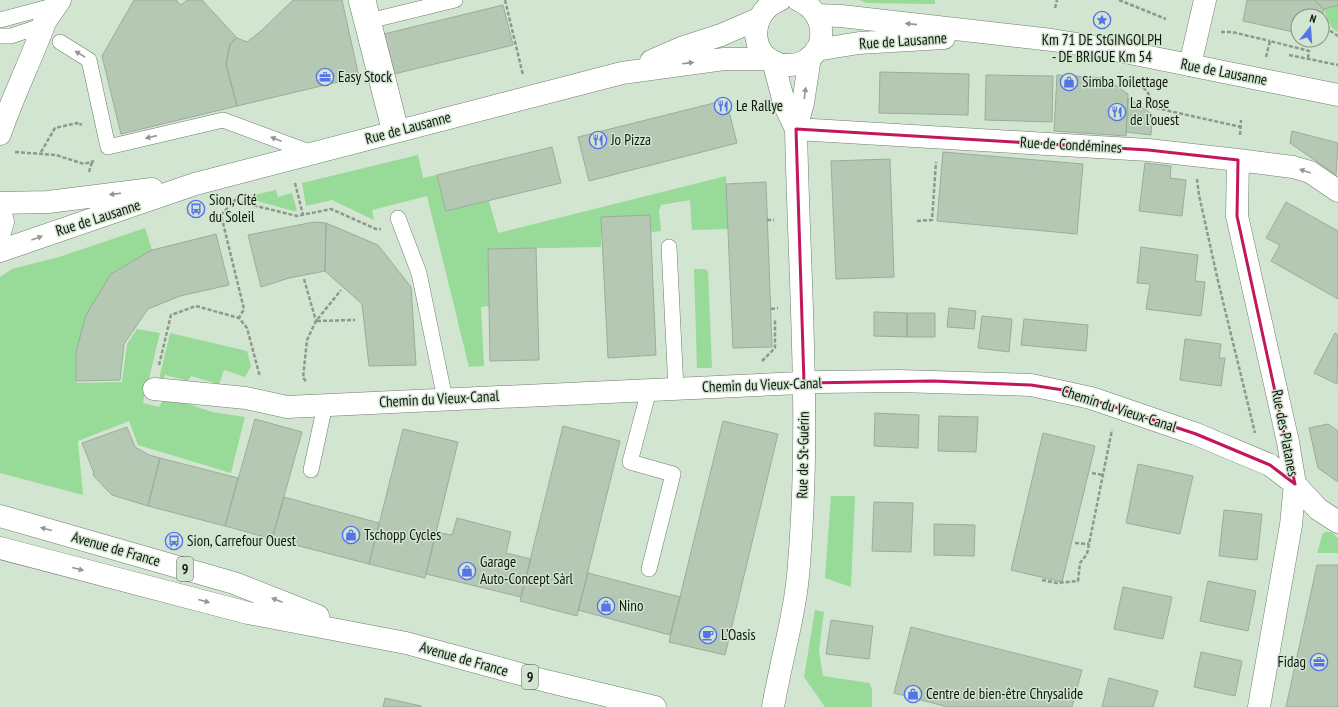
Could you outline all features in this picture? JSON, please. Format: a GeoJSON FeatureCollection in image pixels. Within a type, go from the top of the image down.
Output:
{"type":"FeatureCollection","features":[{"type":"Feature","properties":{"kind":"street"},"geometry":{"type":"LineString","coordinates":[[1190,65],[1205,0]]}},
{"type":"Feature","properties":{"kind":"street"},"geometry":{"type":"LineString","coordinates":[[0,93],[19,57],[44,25],[58,3]]}},
{"type":"Feature","properties":{"kind":"street","name":"Rue de Lausanne"},"geometry":{"type":"LineString","coordinates":[[814,5],[849,17],[1052,40],[1116,50],[1338,95]]}},
{"type":"Feature","properties":{"kind":"street","name":"Rue de St-Guérin"},"geometry":{"type":"LineString","coordinates":[[773,707],[799,566],[804,472],[804,383],[796,129],[813,54],[822,33],[821,24],[814,5]]}},
{"type":"Feature","properties":{"kind":"street","name":"Rue de Lausanne"},"geometry":{"type":"LineString","coordinates":[[622,73],[681,48],[721,35],[768,7]]}},
{"type":"Feature","properties":{"kind":"street"},"geometry":{"type":"LineString","coordinates":[[768,7],[756,29],[756,40],[761,51],[771,60]]}},
{"type":"Feature","properties":{"kind":"street"},"geometry":{"type":"LineString","coordinates":[[6,142],[11,103],[30,63],[44,25]]}},
{"type":"Feature","properties":{"kind":"street","name":"Rue de Lausanne"},"geometry":{"type":"LineString","coordinates":[[0,251],[195,184],[622,73],[724,59],[771,60],[782,65],[792,65],[802,63],[813,54],[859,43],[928,40],[991,34]]}},
{"type":"Feature","properties":{"kind":"street","name":"Rue de St-Guérin"},"geometry":{"type":"LineString","coordinates":[[771,60],[785,106],[796,129]]}},
{"type":"Feature","properties":{"kind":"street","name":"Rue de Condémines"},"geometry":{"type":"LineString","coordinates":[[796,129],[1148,150],[1195,155],[1293,167],[1307,171],[1338,191]]}},
{"type":"Feature","properties":{"kind":"street","name":"Rue des Platanes"},"geometry":{"type":"LineString","coordinates":[[1238,160],[1237,216],[1286,429],[1295,484],[1292,525],[1259,707]]}},
{"type":"Feature","properties":{"kind":"street","name":"Rue de Lausanne"},"geometry":{"type":"LineString","coordinates":[[0,203],[48,202],[195,184]]}},
{"type":"Feature","properties":{"kind":"street"},"geometry":{"type":"LineString","coordinates":[[0,210],[3,222],[0,232]]}},
{"type":"Feature","properties":{"kind":"street","name":"Chemin du Vieux-Canal"},"geometry":{"type":"LineString","coordinates":[[154,389],[246,398],[287,407],[804,383],[898,381],[1031,385],[1063,390],[1117,406],[1196,434],[1270,465],[1295,484],[1318,508],[1338,522]]}},
{"type":"Feature","properties":{"kind":"street","name":"Avenue de France"},"geometry":{"type":"LineString","coordinates":[[0,516],[234,584],[366,634]]}},
{"type":"Feature","properties":{"kind":"street","name":"Avenue de France"},"geometry":{"type":"LineString","coordinates":[[0,548],[248,613],[366,634],[406,643],[546,681],[655,707]]}},
{"type":"Feature","properties":{"kind":"lane"},"geometry":{"type":"LineString","coordinates":[[356,0],[396,131]]}},
{"type":"Feature","properties":{"kind":"lane"},"geometry":{"type":"LineString","coordinates":[[368,0],[396,131]]}},
{"type":"Feature","properties":{"kind":"lane"},"geometry":{"type":"LineString","coordinates":[[373,20],[455,0]]}},
{"type":"Feature","properties":{"kind":"lane"},"geometry":{"type":"LineString","coordinates":[[0,20],[58,3]]}},
{"type":"Feature","properties":{"kind":"lane"},"geometry":{"type":"LineString","coordinates":[[0,36],[11,36],[44,25]]}},
{"type":"Feature","properties":{"kind":"lane"},"geometry":{"type":"LineString","coordinates":[[60,42],[89,60],[108,147],[223,120],[312,153]]}},
{"type":"Feature","properties":{"kind":"lane"},"geometry":{"type":"LineString","coordinates":[[400,225],[419,273],[445,399]]}},
{"type":"Feature","properties":{"kind":"lane"},"geometry":{"type":"LineString","coordinates":[[669,247],[676,389]]}},
{"type":"Feature","properties":{"kind":"lane"},"geometry":{"type":"LineString","coordinates":[[648,390],[630,462],[673,474],[649,569]]}},
{"type":"Feature","properties":{"kind":"lane"},"geometry":{"type":"LineString","coordinates":[[312,470],[326,405]]}},
{"type":"Feature","properties":{"kind":"path"},"geometry":{"type":"LineString","coordinates":[[505,0],[524,75]]}},
{"type":"Feature","properties":{"kind":"path"},"geometry":{"type":"LineString","coordinates":[[1055,8],[1057,0]]}},
{"type":"Feature","properties":{"kind":"path"},"geometry":{"type":"LineString","coordinates":[[1119,0],[1166,19]]}},
{"type":"Feature","properties":{"kind":"path"},"geometry":{"type":"LineString","coordinates":[[1216,33],[1232,32],[1309,51],[1308,58]]}},
{"type":"Feature","properties":{"kind":"path"},"geometry":{"type":"LineString","coordinates":[[1265,60],[1270,41]]}},
{"type":"Feature","properties":{"kind":"path"},"geometry":{"type":"LineString","coordinates":[[1289,54],[1338,65]]}},
{"type":"Feature","properties":{"kind":"path"},"geometry":{"type":"LineString","coordinates":[[1130,77],[1147,91],[1156,108],[1240,126]]}},
{"type":"Feature","properties":{"kind":"path"},"geometry":{"type":"LineString","coordinates":[[41,152],[55,128],[77,122],[78,125],[102,119]]}},
{"type":"Feature","properties":{"kind":"path"},"geometry":{"type":"LineString","coordinates":[[6,142],[17,153],[41,152],[84,164],[111,158],[108,147]]}},
{"type":"Feature","properties":{"kind":"path"},"geometry":{"type":"LineString","coordinates":[[1195,155],[1199,195],[1260,461]]}},
{"type":"Feature","properties":{"kind":"path"},"geometry":{"type":"LineString","coordinates":[[917,221],[932,220],[935,174]]}},
{"type":"Feature","properties":{"kind":"path"},"geometry":{"type":"LineString","coordinates":[[294,177],[303,215]]}},
{"type":"Feature","properties":{"kind":"path"},"geometry":{"type":"LineString","coordinates":[[234,193],[236,201]]}},
{"type":"Feature","properties":{"kind":"path"},"geometry":{"type":"LineString","coordinates":[[236,201],[297,216],[331,210],[376,229],[400,225]]}},
{"type":"Feature","properties":{"kind":"path"},"geometry":{"type":"LineString","coordinates":[[236,201],[221,215],[244,309],[239,318]]}},
{"type":"Feature","properties":{"kind":"path"},"geometry":{"type":"LineString","coordinates":[[304,279],[316,321]]}},
{"type":"Feature","properties":{"kind":"path"},"geometry":{"type":"LineString","coordinates":[[326,405],[303,378],[307,340],[316,321],[341,290]]}},
{"type":"Feature","properties":{"kind":"path"},"geometry":{"type":"LineString","coordinates":[[154,389],[171,315],[196,306],[239,318],[247,328],[267,402]]}},
{"type":"Feature","properties":{"kind":"path"},"geometry":{"type":"LineString","coordinates":[[316,321],[356,320]]}},
{"type":"Feature","properties":{"kind":"path"},"geometry":{"type":"LineString","coordinates":[[759,363],[775,348],[775,320]]}},
{"type":"Feature","properties":{"kind":"path"},"geometry":{"type":"LineString","coordinates":[[1042,580],[1057,583],[1078,580],[1080,563],[1087,554],[1117,406]]}},
{"type":"Feature","properties":{"kind":"path"},"geometry":{"type":"LineString","coordinates":[[1092,473],[1103,475]]}},
{"type":"Feature","properties":{"kind":"path"},"geometry":{"type":"LineString","coordinates":[[1075,543],[1089,544]]}},
{"type":"Feature","properties":{"kind":"highlighted area"},"geometry":{"type":"Polygon","coordinates":[[[796,129],[1148,150],[1238,160],[1237,216],[1295,484],[1270,465],[1196,434],[1063,390],[1031,385],[933,381],[804,383],[796,129]]]}},
{"type":"Feature","properties":{"kind":"green space"},"geometry":{"type":"Polygon","coordinates":[[[859,0],[935,0],[935,4],[867,3],[859,0]]]}},
{"type":"Feature","properties":{"kind":"green space"},"geometry":{"type":"Polygon","coordinates":[[[1338,5],[1338,32],[1330,25],[1330,8],[1328,8],[1338,5]]]}},
{"type":"Feature","properties":{"kind":"green space"},"geometry":{"type":"Polygon","coordinates":[[[418,155],[423,178],[437,175],[446,211],[489,201],[498,233],[726,176],[728,229],[692,230],[690,200],[661,205],[659,211],[661,231],[651,232],[650,215],[601,217],[601,247],[488,249],[489,306],[481,307],[484,366],[469,367],[427,196],[372,210],[374,220],[332,200],[306,206],[302,183],[418,155]]]}},
{"type":"Feature","properties":{"kind":"green space"},"geometry":{"type":"Polygon","coordinates":[[[276,190],[278,197],[292,193],[297,211],[250,199],[249,196],[276,190]]]}},
{"type":"Feature","properties":{"kind":"green space"},"geometry":{"type":"Polygon","coordinates":[[[145,228],[152,250],[111,274],[76,352],[76,383],[122,382],[127,344],[137,329],[160,333],[143,403],[159,407],[165,396],[212,412],[245,417],[231,473],[138,445],[129,421],[78,441],[83,495],[0,473],[0,277],[12,269],[59,257],[145,228]]]}},
{"type":"Feature","properties":{"kind":"green space"},"geometry":{"type":"Polygon","coordinates":[[[694,269],[705,269],[708,271],[712,368],[697,368],[694,269]]]}},
{"type":"Feature","properties":{"kind":"green space"},"geometry":{"type":"Polygon","coordinates":[[[170,333],[247,351],[251,366],[245,377],[224,370],[219,384],[191,376],[188,381],[165,375],[163,380],[159,379],[170,333]]]}},
{"type":"Feature","properties":{"kind":"green space"},"geometry":{"type":"Polygon","coordinates":[[[831,496],[855,496],[851,587],[825,578],[831,496]]]}},
{"type":"Feature","properties":{"kind":"green space"},"geometry":{"type":"Polygon","coordinates":[[[1331,532],[1338,538],[1338,553],[1317,553],[1323,533],[1331,532]]]}},
{"type":"Feature","properties":{"kind":"green space"},"geometry":{"type":"Polygon","coordinates":[[[815,610],[824,612],[819,651],[823,676],[869,683],[872,689],[872,707],[825,707],[804,677],[815,610]]]}},
{"type":"Feature","properties":{"kind":"building"},"geometry":{"type":"Polygon","coordinates":[[[134,0],[176,0],[181,5],[187,0],[202,0],[237,38],[230,44],[226,64],[237,106],[121,134],[102,56],[134,0]]]}},
{"type":"Feature","properties":{"kind":"building"},"geometry":{"type":"Polygon","coordinates":[[[293,0],[342,0],[359,77],[237,106],[226,64],[230,44],[237,38],[247,42],[261,31],[293,0]]]}},
{"type":"Feature","properties":{"kind":"building"},"geometry":{"type":"Polygon","coordinates":[[[1247,0],[1314,0],[1323,8],[1290,8],[1290,31],[1243,21],[1247,0]]]}},
{"type":"Feature","properties":{"kind":"building"},"geometry":{"type":"Polygon","coordinates":[[[1314,0],[1338,0],[1338,5],[1323,8],[1314,0]]]}},
{"type":"Feature","properties":{"kind":"building"},"geometry":{"type":"Polygon","coordinates":[[[503,5],[513,45],[394,74],[384,34],[503,5]]]}},
{"type":"Feature","properties":{"kind":"building"},"geometry":{"type":"Polygon","coordinates":[[[880,72],[969,74],[968,115],[879,113],[880,72]]]}},
{"type":"Feature","properties":{"kind":"building"},"geometry":{"type":"Polygon","coordinates":[[[986,75],[1053,76],[1052,122],[985,120],[986,75]]]}},
{"type":"Feature","properties":{"kind":"building"},"geometry":{"type":"Polygon","coordinates":[[[1057,75],[1105,78],[1128,94],[1126,136],[1054,131],[1057,75]]]}},
{"type":"Feature","properties":{"kind":"building"},"geometry":{"type":"Polygon","coordinates":[[[1128,98],[1152,114],[1151,135],[1126,132],[1128,98]]]}},
{"type":"Feature","properties":{"kind":"building"},"geometry":{"type":"Polygon","coordinates":[[[726,100],[737,143],[589,181],[578,137],[726,100]]]}},
{"type":"Feature","properties":{"kind":"building"},"geometry":{"type":"Polygon","coordinates":[[[1292,131],[1338,143],[1336,175],[1290,143],[1292,131]]]}},
{"type":"Feature","properties":{"kind":"building"},"geometry":{"type":"Polygon","coordinates":[[[552,147],[561,183],[446,211],[437,175],[552,147]]]}},
{"type":"Feature","properties":{"kind":"building"},"geometry":{"type":"Polygon","coordinates":[[[943,152],[1083,164],[1077,234],[937,221],[943,152]]]}},
{"type":"Feature","properties":{"kind":"building"},"geometry":{"type":"Polygon","coordinates":[[[890,159],[894,277],[836,279],[831,161],[890,159]]]}},
{"type":"Feature","properties":{"kind":"building"},"geometry":{"type":"Polygon","coordinates":[[[1145,163],[1171,166],[1170,178],[1186,180],[1182,216],[1139,211],[1145,163]]]}},
{"type":"Feature","properties":{"kind":"building"},"geometry":{"type":"Polygon","coordinates":[[[766,182],[772,347],[733,348],[726,184],[766,182]]]}},
{"type":"Feature","properties":{"kind":"building"},"geometry":{"type":"Polygon","coordinates":[[[1286,202],[1338,231],[1338,299],[1271,261],[1280,245],[1266,238],[1286,202]]]}},
{"type":"Feature","properties":{"kind":"building"},"geometry":{"type":"Polygon","coordinates":[[[650,215],[656,355],[608,358],[601,217],[650,215]]]}},
{"type":"Feature","properties":{"kind":"building"},"geometry":{"type":"Polygon","coordinates":[[[314,222],[326,223],[325,271],[289,278],[261,287],[248,235],[314,222]]]}},
{"type":"Feature","properties":{"kind":"building"},"geometry":{"type":"Polygon","coordinates":[[[326,223],[378,245],[411,287],[416,365],[369,366],[362,304],[325,271],[326,223]]]}},
{"type":"Feature","properties":{"kind":"building"},"geometry":{"type":"Polygon","coordinates":[[[216,234],[229,285],[180,296],[148,309],[124,344],[120,380],[76,381],[76,352],[86,315],[111,274],[152,250],[216,234]]]}},
{"type":"Feature","properties":{"kind":"building"},"geometry":{"type":"Polygon","coordinates":[[[1141,247],[1198,255],[1195,281],[1205,282],[1201,316],[1146,309],[1150,284],[1137,283],[1141,247]]]}},
{"type":"Feature","properties":{"kind":"building"},"geometry":{"type":"Polygon","coordinates":[[[536,248],[539,360],[490,361],[488,249],[536,248]]]}},
{"type":"Feature","properties":{"kind":"building"},"geometry":{"type":"Polygon","coordinates":[[[949,308],[976,311],[974,329],[947,327],[949,308]]]}},
{"type":"Feature","properties":{"kind":"building"},"geometry":{"type":"Polygon","coordinates":[[[874,312],[907,313],[907,337],[874,336],[874,312]]]}},
{"type":"Feature","properties":{"kind":"building"},"geometry":{"type":"Polygon","coordinates":[[[907,313],[935,313],[935,337],[907,337],[907,313]]]}},
{"type":"Feature","properties":{"kind":"building"},"geometry":{"type":"Polygon","coordinates":[[[982,316],[1012,319],[1009,352],[978,348],[982,316]]]}},
{"type":"Feature","properties":{"kind":"building"},"geometry":{"type":"Polygon","coordinates":[[[1024,319],[1088,325],[1086,351],[1021,345],[1024,319]]]}},
{"type":"Feature","properties":{"kind":"building"},"geometry":{"type":"Polygon","coordinates":[[[1335,333],[1338,335],[1337,384],[1314,373],[1335,333]]]}},
{"type":"Feature","properties":{"kind":"building"},"geometry":{"type":"Polygon","coordinates":[[[1185,339],[1221,344],[1219,358],[1225,358],[1221,386],[1180,380],[1185,339]]]}},
{"type":"Feature","properties":{"kind":"building"},"geometry":{"type":"Polygon","coordinates":[[[875,413],[919,415],[918,448],[874,446],[875,413]]]}},
{"type":"Feature","properties":{"kind":"building"},"geometry":{"type":"Polygon","coordinates":[[[939,416],[978,417],[976,452],[938,451],[939,416]]]}},
{"type":"Feature","properties":{"kind":"building"},"geometry":{"type":"Polygon","coordinates":[[[255,419],[302,432],[272,539],[225,526],[255,419]]]}},
{"type":"Feature","properties":{"kind":"building"},"geometry":{"type":"Polygon","coordinates":[[[723,421],[778,434],[725,655],[669,642],[723,421]]]}},
{"type":"Feature","properties":{"kind":"building"},"geometry":{"type":"Polygon","coordinates":[[[1328,424],[1338,431],[1338,482],[1318,468],[1309,428],[1328,424]]]}},
{"type":"Feature","properties":{"kind":"building"},"geometry":{"type":"Polygon","coordinates":[[[563,426],[620,441],[577,616],[520,601],[563,426]]]}},
{"type":"Feature","properties":{"kind":"building"},"geometry":{"type":"Polygon","coordinates":[[[127,427],[135,447],[149,455],[160,458],[148,506],[112,495],[93,475],[94,473],[82,443],[127,427]]]}},
{"type":"Feature","properties":{"kind":"building"},"geometry":{"type":"Polygon","coordinates":[[[403,429],[458,442],[425,578],[369,564],[403,429]]]}},
{"type":"Feature","properties":{"kind":"building"},"geometry":{"type":"Polygon","coordinates":[[[1043,433],[1095,446],[1062,582],[1011,570],[1043,433]]]}},
{"type":"Feature","properties":{"kind":"building"},"geometry":{"type":"Polygon","coordinates":[[[160,458],[238,478],[225,526],[148,506],[160,458]]]}},
{"type":"Feature","properties":{"kind":"building"},"geometry":{"type":"Polygon","coordinates":[[[1138,464],[1193,476],[1180,534],[1126,523],[1138,464]]]}},
{"type":"Feature","properties":{"kind":"building"},"geometry":{"type":"Polygon","coordinates":[[[284,497],[379,523],[369,564],[272,539],[284,497]]]}},
{"type":"Feature","properties":{"kind":"building"},"geometry":{"type":"Polygon","coordinates":[[[874,502],[913,503],[911,552],[872,551],[874,502]]]}},
{"type":"Feature","properties":{"kind":"building"},"geometry":{"type":"Polygon","coordinates":[[[1224,510],[1262,514],[1257,560],[1219,556],[1224,510]]]}},
{"type":"Feature","properties":{"kind":"building"},"geometry":{"type":"Polygon","coordinates":[[[457,518],[511,532],[506,553],[531,559],[521,597],[426,574],[436,532],[452,535],[457,518]]]}},
{"type":"Feature","properties":{"kind":"building"},"geometry":{"type":"Polygon","coordinates":[[[934,524],[975,525],[974,556],[934,555],[934,524]]]}},
{"type":"Feature","properties":{"kind":"building"},"geometry":{"type":"Polygon","coordinates":[[[1317,565],[1338,565],[1338,707],[1286,707],[1317,565]]]}},
{"type":"Feature","properties":{"kind":"building"},"geometry":{"type":"Polygon","coordinates":[[[588,573],[680,597],[670,635],[578,610],[588,573]]]}},
{"type":"Feature","properties":{"kind":"building"},"geometry":{"type":"Polygon","coordinates":[[[1208,581],[1256,591],[1248,631],[1200,621],[1208,581]]]}},
{"type":"Feature","properties":{"kind":"building"},"geometry":{"type":"Polygon","coordinates":[[[1123,587],[1172,597],[1163,639],[1114,629],[1123,587]]]}},
{"type":"Feature","properties":{"kind":"building"},"geometry":{"type":"Polygon","coordinates":[[[831,620],[873,626],[869,659],[826,654],[831,620]]]}},
{"type":"Feature","properties":{"kind":"building"},"geometry":{"type":"Polygon","coordinates":[[[911,627],[1082,670],[1072,707],[948,707],[894,693],[911,627]]]}},
{"type":"Feature","properties":{"kind":"building"},"geometry":{"type":"Polygon","coordinates":[[[1201,652],[1242,661],[1235,696],[1194,687],[1201,652]]]}},
{"type":"Feature","properties":{"kind":"building"},"geometry":{"type":"Polygon","coordinates":[[[1109,678],[1158,691],[1153,707],[1102,707],[1109,678]]]}},
{"type":"Feature","properties":{"kind":"building"},"geometry":{"type":"Polygon","coordinates":[[[385,698],[421,706],[421,707],[383,707],[385,698]]]}},
{"type":"Feature","properties":{"kind":"place","name":"Km 71 DE StGINGOLPH - DE BRIGUE Km 54"},"geometry":{"type":"Point","coordinates":[1102,20]}},
{"type":"Feature","properties":{"kind":"place","name":"Easy Stock"},"geometry":{"type":"Point","coordinates":[325,77]}},
{"type":"Feature","properties":{"kind":"place","name":"Simba Toilettage"},"geometry":{"type":"Point","coordinates":[1069,82]}},
{"type":"Feature","properties":{"kind":"place","name":"Le Rallye"},"geometry":{"type":"Point","coordinates":[723,106]}},
{"type":"Feature","properties":{"kind":"place","name":"La Rose de l'ouest"},"geometry":{"type":"Point","coordinates":[1117,112]}},
{"type":"Feature","properties":{"kind":"place","name":"Jo Pizza"},"geometry":{"type":"Point","coordinates":[598,140]}},
{"type":"Feature","properties":{"kind":"place","name":"Sion, Cité du Soleil"},"geometry":{"type":"Point","coordinates":[196,209]}},
{"type":"Feature","properties":{"kind":"place","name":"Tschopp Cycles"},"geometry":{"type":"Point","coordinates":[351,535]}},
{"type":"Feature","properties":{"kind":"place","name":"Sion, Carrefour Ouest"},"geometry":{"type":"Point","coordinates":[174,541]}},
{"type":"Feature","properties":{"kind":"place","name":"Garage Auto-Concept Sàrl"},"geometry":{"type":"Point","coordinates":[467,571]}},
{"type":"Feature","properties":{"kind":"place","name":"Nino"},"geometry":{"type":"Point","coordinates":[606,606]}},
{"type":"Feature","properties":{"kind":"place","name":"L'Oasis"},"geometry":{"type":"Point","coordinates":[708,635]}},
{"type":"Feature","properties":{"kind":"place","name":"Fidag"},"geometry":{"type":"Point","coordinates":[1319,662]}},
{"type":"Feature","properties":{"kind":"place","name":"Centre de bien-être Chrysalide"},"geometry":{"type":"Point","coordinates":[913,694]}}]}
